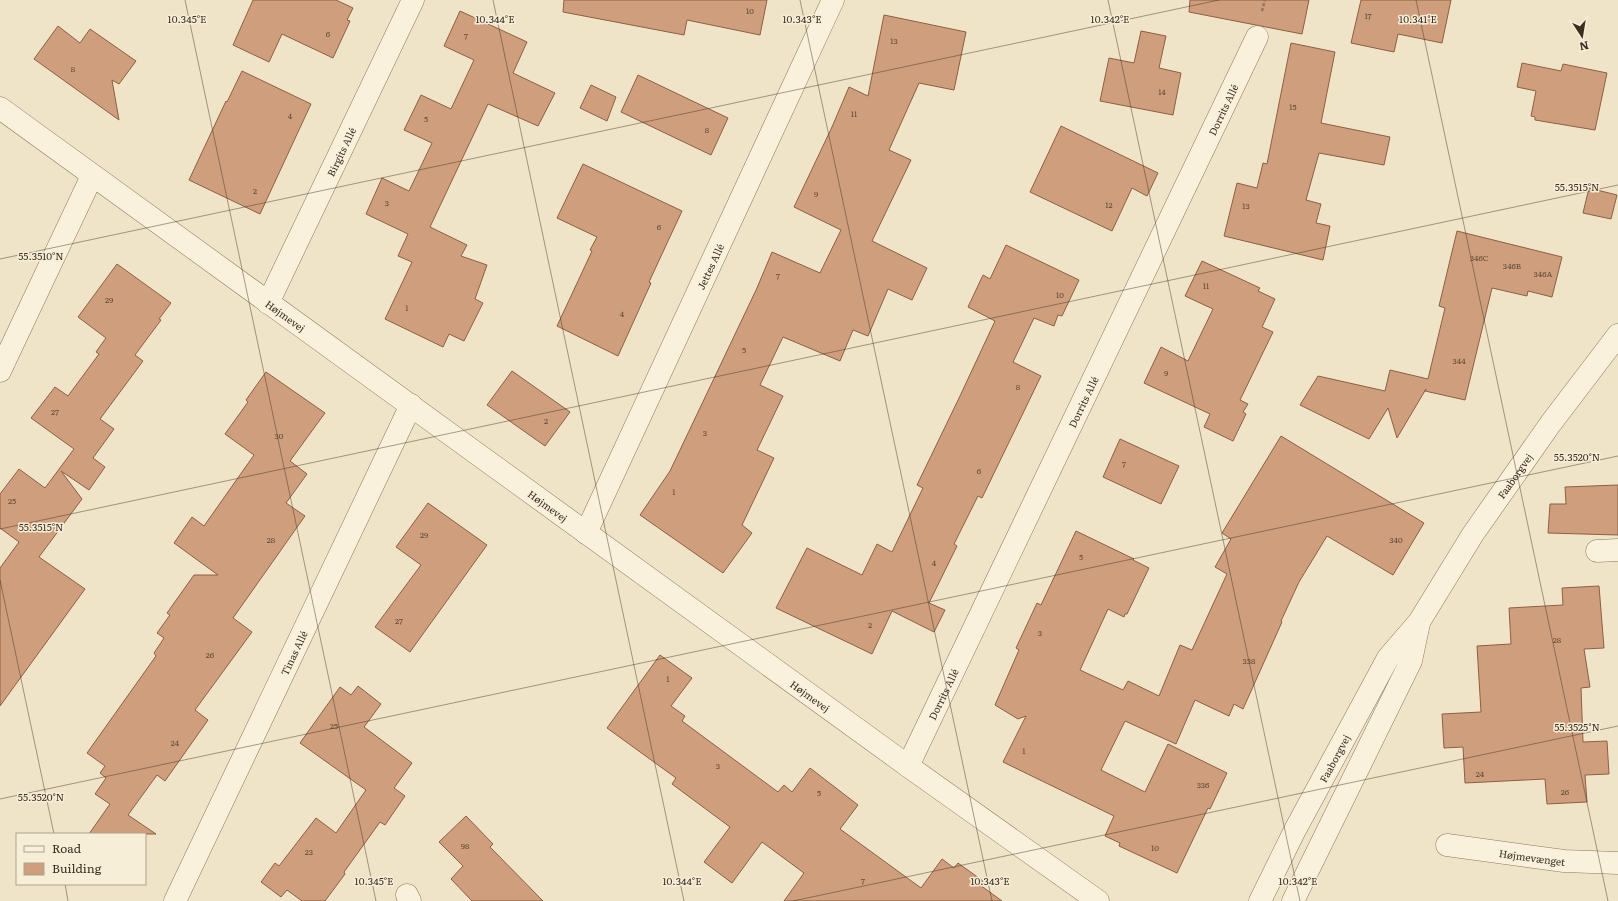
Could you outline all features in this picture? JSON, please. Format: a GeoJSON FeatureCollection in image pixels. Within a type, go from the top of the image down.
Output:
{"type":"FeatureCollection","features":[{"type":"Feature","properties":{"kind":"street","name":"Birgits Allé"},"geometry":{"type":"LineString","coordinates":[[268,303],[413,0]]}},
{"type":"Feature","properties":{"kind":"street","name":"Jettes Allé"},"geometry":{"type":"LineString","coordinates":[[586,533],[833,0]]}},
{"type":"Feature","properties":{"kind":"street","name":"Dorrits Allé"},"geometry":{"type":"LineString","coordinates":[[908,766],[1256,37]]}},
{"type":"Feature","properties":{"kind":"street","name":"Højmevej"},"geometry":{"type":"LineString","coordinates":[[0,108],[908,766],[1098,901]]}},
{"type":"Feature","properties":{"kind":"street"},"geometry":{"type":"LineString","coordinates":[[0,371],[92,176]]}},
{"type":"Feature","properties":{"kind":"street","name":"Faaborgvej"},"geometry":{"type":"LineString","coordinates":[[1260,901],[1295,830],[1388,658],[1419,622],[1473,534],[1551,423],[1618,335]]}},
{"type":"Feature","properties":{"kind":"street","name":"Tinas Allé"},"geometry":{"type":"LineString","coordinates":[[175,901],[410,405]]}},
{"type":"Feature","properties":{"kind":"street"},"geometry":{"type":"LineString","coordinates":[[1596,551],[1618,550]]}},
{"type":"Feature","properties":{"kind":"street","name":"Faaborgvej"},"geometry":{"type":"LineString","coordinates":[[1293,901],[1411,661],[1419,622]]}},
{"type":"Feature","properties":{"kind":"street","name":"Højmevænget"},"geometry":{"type":"LineString","coordinates":[[1447,845],[1564,861],[1618,864]]}},
{"type":"Feature","properties":{"kind":"building"},"geometry":{"type":"Polygon","coordinates":[[[253,0],[336,0],[353,8],[347,20],[350,21],[333,58],[282,34],[269,62],[233,45],[253,0]]]}},
{"type":"Feature","properties":{"kind":"building"},"geometry":{"type":"Polygon","coordinates":[[[564,0],[767,0],[760,35],[687,20],[684,35],[563,12],[564,0]]]}},
{"type":"Feature","properties":{"kind":"building"},"geometry":{"type":"Polygon","coordinates":[[[1190,0],[1309,0],[1302,34],[1189,12],[1190,0]]]}},
{"type":"Feature","properties":{"kind":"building"},"geometry":{"type":"Polygon","coordinates":[[[1361,0],[1451,0],[1442,43],[1398,34],[1394,52],[1351,43],[1361,0]]]}},
{"type":"Feature","properties":{"kind":"building"},"geometry":{"type":"Polygon","coordinates":[[[460,11],[527,42],[513,73],[555,93],[538,126],[488,104],[430,227],[467,245],[461,256],[487,265],[475,299],[483,303],[464,341],[449,334],[443,347],[385,319],[412,262],[398,256],[408,234],[366,214],[382,178],[409,191],[432,143],[404,130],[421,95],[451,109],[474,60],[444,46],[460,11]]]}},
{"type":"Feature","properties":{"kind":"building"},"geometry":{"type":"Polygon","coordinates":[[[884,15],[966,32],[954,90],[919,83],[889,150],[911,160],[872,241],[927,268],[912,300],[888,289],[868,336],[853,330],[840,361],[783,337],[760,385],[783,396],[757,450],[774,458],[742,525],[752,533],[723,573],[640,515],[670,471],[757,288],[772,252],[820,273],[841,230],[794,207],[832,127],[849,87],[868,96],[884,15]]]}},
{"type":"Feature","properties":{"kind":"building"},"geometry":{"type":"Polygon","coordinates":[[[58,26],[80,43],[90,29],[136,61],[119,84],[112,80],[119,120],[34,59],[58,26]]]}},
{"type":"Feature","properties":{"kind":"building"},"geometry":{"type":"Polygon","coordinates":[[[1141,31],[1166,36],[1159,68],[1181,73],[1173,115],[1100,101],[1109,58],[1134,63],[1141,31]]]}},
{"type":"Feature","properties":{"kind":"building"},"geometry":{"type":"Polygon","coordinates":[[[1291,43],[1335,52],[1321,123],[1390,137],[1384,165],[1319,153],[1306,200],[1321,204],[1316,223],[1330,226],[1323,260],[1224,236],[1237,183],[1257,188],[1263,163],[1267,164],[1291,43]]]}},
{"type":"Feature","properties":{"kind":"building"},"geometry":{"type":"Polygon","coordinates":[[[1522,63],[1561,71],[1563,64],[1607,73],[1595,130],[1535,120],[1535,117],[1531,116],[1536,91],[1517,87],[1522,63]]]}},
{"type":"Feature","properties":{"kind":"building"},"geometry":{"type":"Polygon","coordinates":[[[242,71],[311,104],[260,214],[189,180],[226,101],[227,102],[242,71]]]}},
{"type":"Feature","properties":{"kind":"building"},"geometry":{"type":"Polygon","coordinates":[[[638,75],[728,118],[711,155],[621,112],[638,75]]]}},
{"type":"Feature","properties":{"kind":"building"},"geometry":{"type":"Polygon","coordinates":[[[591,85],[616,97],[607,121],[580,108],[591,85]]]}},
{"type":"Feature","properties":{"kind":"building"},"geometry":{"type":"Polygon","coordinates":[[[1061,126],[1158,173],[1147,196],[1132,188],[1112,231],[1030,192],[1061,126]]]}},
{"type":"Feature","properties":{"kind":"building"},"geometry":{"type":"Polygon","coordinates":[[[583,164],[682,211],[649,282],[651,283],[618,356],[557,326],[597,237],[557,218],[583,164]]]}},
{"type":"Feature","properties":{"kind":"building"},"geometry":{"type":"Polygon","coordinates":[[[1589,188],[1617,195],[1611,219],[1583,213],[1589,188]]]}},
{"type":"Feature","properties":{"kind":"building"},"geometry":{"type":"Polygon","coordinates":[[[1457,231],[1562,257],[1552,297],[1528,291],[1527,296],[1492,288],[1465,400],[1425,391],[1426,389],[1397,438],[1388,408],[1369,439],[1300,405],[1318,376],[1385,391],[1390,370],[1428,379],[1445,308],[1439,306],[1457,231]]]}},
{"type":"Feature","properties":{"kind":"building"},"geometry":{"type":"Polygon","coordinates":[[[1006,245],[1079,280],[1062,316],[1058,315],[1054,326],[1034,318],[1013,362],[1041,376],[982,498],[978,496],[954,544],[957,546],[929,603],[945,610],[934,632],[892,611],[872,654],[776,608],[807,548],[862,575],[877,544],[892,552],[923,488],[917,485],[995,321],[968,307],[983,275],[990,279],[1006,245]]]}},
{"type":"Feature","properties":{"kind":"building"},"geometry":{"type":"Polygon","coordinates":[[[1202,261],[1260,288],[1258,291],[1275,299],[1262,327],[1273,332],[1240,400],[1248,404],[1243,412],[1246,414],[1233,441],[1204,427],[1210,414],[1144,383],[1161,347],[1188,361],[1213,309],[1185,296],[1202,261]]]}},
{"type":"Feature","properties":{"kind":"building"},"geometry":{"type":"Polygon","coordinates":[[[117,264],[171,303],[159,319],[161,320],[135,355],[143,361],[100,419],[114,429],[93,458],[105,467],[89,490],[61,471],[82,499],[39,557],[85,589],[0,706],[0,568],[19,542],[0,528],[0,494],[19,469],[45,488],[74,449],[31,418],[55,387],[68,396],[99,354],[96,352],[106,338],[78,317],[117,264]]]}},
{"type":"Feature","properties":{"kind":"building"},"geometry":{"type":"Polygon","coordinates":[[[512,371],[570,412],[545,446],[487,405],[512,371]]]}},
{"type":"Feature","properties":{"kind":"building"},"geometry":{"type":"Polygon","coordinates":[[[266,372],[325,413],[290,461],[307,474],[286,503],[305,516],[233,618],[252,632],[195,710],[208,720],[165,781],[157,775],[128,815],[156,834],[90,833],[110,804],[95,794],[106,778],[100,773],[105,766],[87,753],[156,656],[154,653],[164,638],[157,633],[170,615],[167,613],[194,575],[218,575],[174,543],[192,517],[204,526],[254,455],[225,434],[248,402],[246,400],[266,372]]]}},
{"type":"Feature","properties":{"kind":"building"},"geometry":{"type":"Polygon","coordinates":[[[1281,436],[1424,523],[1393,575],[1327,536],[1299,582],[1243,709],[1234,704],[1229,716],[1195,700],[1176,744],[1125,721],[1101,770],[1145,792],[1168,744],[1227,773],[1210,809],[1208,808],[1177,873],[1119,846],[1120,843],[1105,836],[1114,816],[1003,762],[1026,716],[1018,719],[995,705],[1019,650],[1016,648],[1037,603],[1041,605],[1076,531],[1134,559],[1133,560],[1149,568],[1127,614],[1125,614],[1124,617],[1108,609],[1080,670],[1123,690],[1128,681],[1159,696],[1180,645],[1192,650],[1227,574],[1215,567],[1231,539],[1222,533],[1281,436]]]}},
{"type":"Feature","properties":{"kind":"building"},"geometry":{"type":"Polygon","coordinates":[[[1120,439],[1179,466],[1161,504],[1103,477],[1120,439]]]}},
{"type":"Feature","properties":{"kind":"building"},"geometry":{"type":"Polygon","coordinates":[[[1618,485],[1618,535],[1548,533],[1550,504],[1566,504],[1565,487],[1618,485]]]}},
{"type":"Feature","properties":{"kind":"building"},"geometry":{"type":"Polygon","coordinates":[[[428,503],[487,545],[410,652],[375,627],[421,565],[396,547],[428,503]]]}},
{"type":"Feature","properties":{"kind":"building"},"geometry":{"type":"Polygon","coordinates":[[[1599,586],[1604,648],[1584,649],[1590,687],[1581,688],[1583,742],[1607,741],[1609,774],[1585,775],[1587,802],[1547,804],[1545,779],[1465,783],[1463,747],[1444,748],[1442,714],[1481,712],[1477,646],[1511,644],[1509,608],[1563,605],[1562,588],[1599,586]]]}},
{"type":"Feature","properties":{"kind":"building"},"geometry":{"type":"Polygon","coordinates":[[[660,655],[692,678],[671,706],[685,716],[682,721],[778,792],[784,785],[792,792],[810,768],[858,805],[840,829],[921,888],[942,859],[954,868],[958,863],[983,881],[980,885],[1002,901],[784,901],[804,873],[762,842],[732,883],[704,862],[730,827],[672,784],[676,778],[607,728],[660,655]]]}},
{"type":"Feature","properties":{"kind":"building"},"geometry":{"type":"Polygon","coordinates":[[[358,686],[381,704],[364,727],[412,763],[394,788],[405,796],[385,825],[380,822],[325,901],[302,901],[287,890],[281,897],[261,882],[275,863],[279,866],[316,818],[336,833],[366,790],[300,743],[340,687],[351,695],[358,686]]]}},
{"type":"Feature","properties":{"kind":"building"},"geometry":{"type":"Polygon","coordinates":[[[466,816],[493,844],[490,847],[543,901],[472,901],[451,879],[463,866],[439,842],[466,816]]]}}]}
